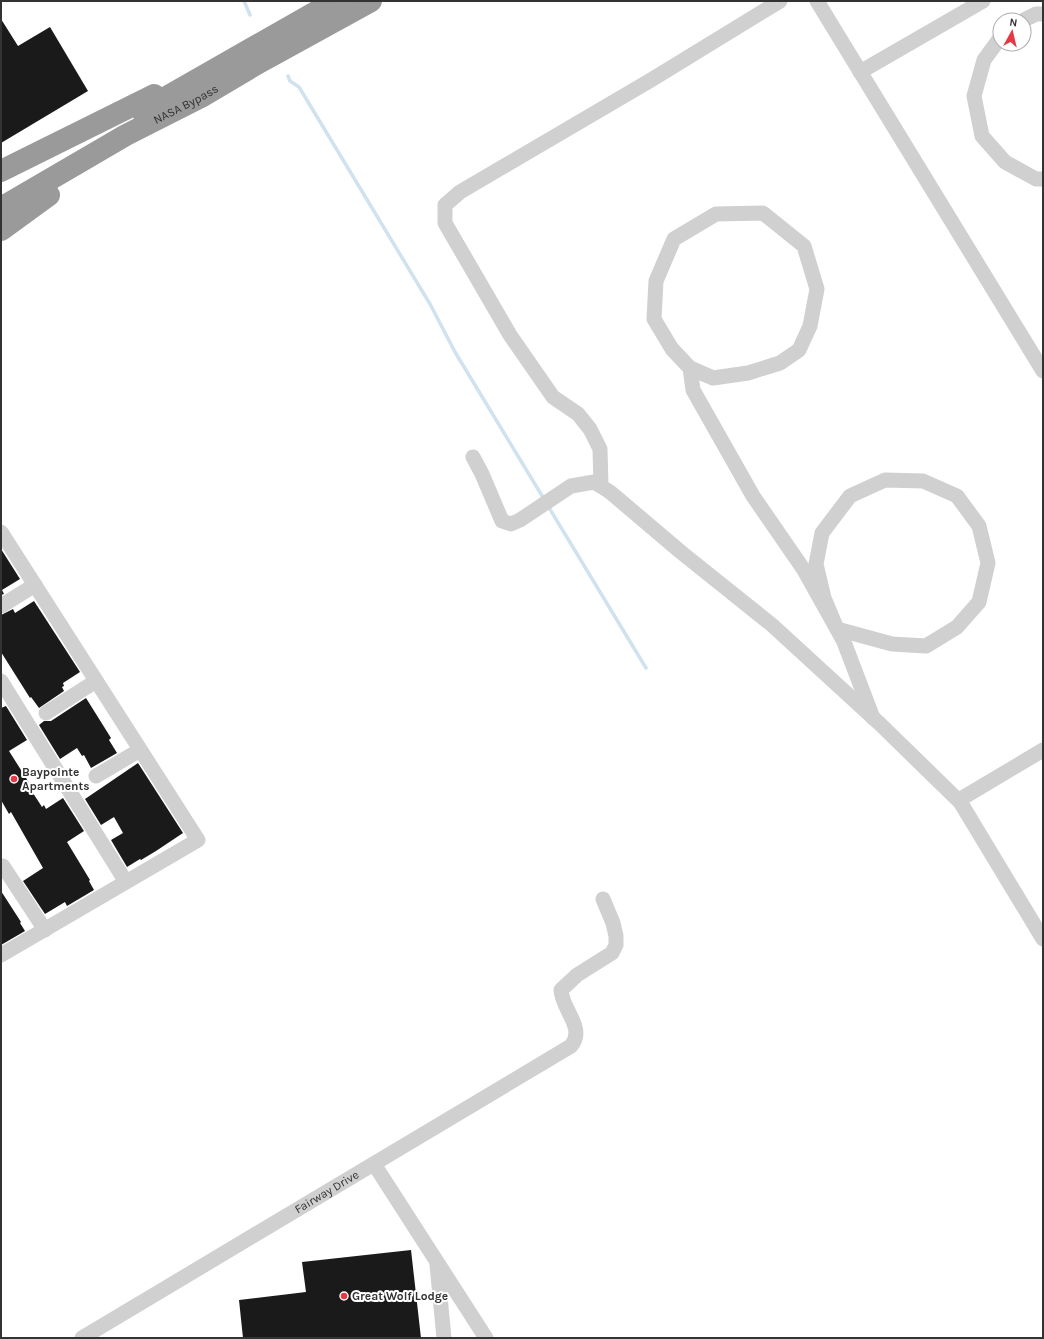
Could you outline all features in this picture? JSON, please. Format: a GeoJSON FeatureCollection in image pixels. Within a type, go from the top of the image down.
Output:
{"type":"FeatureCollection","features":[{"type":"Feature","properties":{"kind":"highway","name":"NASA Bypass"},"geometry":{"type":"LineString","coordinates":[[1,192],[335,1]]}},
{"type":"Feature","properties":{"kind":"highway","name":"NASA Bypass"},"geometry":{"type":"LineString","coordinates":[[1,208],[126,135],[201,97],[274,54],[371,1]]}},
{"type":"Feature","properties":{"kind":"highway"},"geometry":{"type":"LineString","coordinates":[[1,171],[254,46]]}},
{"type":"Feature","properties":{"kind":"highway"},"geometry":{"type":"LineString","coordinates":[[1,230],[128,141],[201,97]]}},
{"type":"Feature","properties":{"kind":"street"},"geometry":{"type":"LineString","coordinates":[[601,486],[600,449],[590,429],[578,414],[553,398],[510,335],[447,228],[445,223],[445,205],[460,192],[651,80],[780,1]]}},
{"type":"Feature","properties":{"kind":"street"},"geometry":{"type":"LineString","coordinates":[[817,1],[1043,371]]}},
{"type":"Feature","properties":{"kind":"street"},"geometry":{"type":"LineString","coordinates":[[860,72],[983,1]]}},
{"type":"Feature","properties":{"kind":"street"},"geometry":{"type":"LineString","coordinates":[[1032,16],[1036,14],[1043,14]]}},
{"type":"Feature","properties":{"kind":"street"},"geometry":{"type":"LineString","coordinates":[[992,49],[984,60],[974,96],[982,136],[1005,162],[1036,179],[1043,179]]}},
{"type":"Feature","properties":{"kind":"street"},"geometry":{"type":"LineString","coordinates":[[690,368],[713,378],[748,373],[780,363],[799,350],[810,326],[817,288],[804,246],[763,213],[716,214],[674,239],[656,281],[654,319],[672,349],[690,368],[692,390],[753,496],[804,570],[837,629],[892,644],[926,646],[957,627],[979,602],[988,563],[979,526],[956,496],[924,481],[886,480],[850,496],[822,532],[816,564],[824,598],[837,629],[846,649],[873,718]]}},
{"type":"Feature","properties":{"kind":"street"},"geometry":{"type":"LineString","coordinates":[[473,457],[502,521],[511,524],[520,520],[571,486],[594,482],[610,492],[682,553],[772,625],[873,718],[960,802],[1043,939]]}},
{"type":"Feature","properties":{"kind":"street"},"geometry":{"type":"LineString","coordinates":[[1,532],[198,840],[1,956]]}},
{"type":"Feature","properties":{"kind":"street"},"geometry":{"type":"LineString","coordinates":[[1,606],[34,585]]}},
{"type":"Feature","properties":{"kind":"street"},"geometry":{"type":"LineString","coordinates":[[46,713],[96,681]]}},
{"type":"Feature","properties":{"kind":"street"},"geometry":{"type":"LineString","coordinates":[[2,686],[126,882]]}},
{"type":"Feature","properties":{"kind":"street"},"geometry":{"type":"LineString","coordinates":[[96,776],[140,750]]}},
{"type":"Feature","properties":{"kind":"street"},"geometry":{"type":"LineString","coordinates":[[960,802],[1043,750]]}},
{"type":"Feature","properties":{"kind":"street"},"geometry":{"type":"LineString","coordinates":[[1,867],[3,866],[45,930]]}},
{"type":"Feature","properties":{"kind":"street","name":"Fairway Drive"},"geometry":{"type":"LineString","coordinates":[[82,1338],[571,1046],[576,1040],[576,1030],[562,998],[561,990],[578,975],[612,953],[616,945],[616,936],[613,923],[603,899]]}},
{"type":"Feature","properties":{"kind":"street"},"geometry":{"type":"LineString","coordinates":[[374,1164],[486,1338]]}},
{"type":"Feature","properties":{"kind":"street"},"geometry":{"type":"LineString","coordinates":[[437,1262],[444,1338]]}},
{"type":"Feature","properties":{"kind":"building"},"geometry":{"type":"Polygon","coordinates":[[[1,19],[18,46],[50,27],[88,91],[1,143],[1,19]]]}},
{"type":"Feature","properties":{"kind":"building"},"geometry":{"type":"Polygon","coordinates":[[[1,549],[20,579],[2,590],[4,594],[1,595],[1,549]]]}},
{"type":"Feature","properties":{"kind":"building"},"geometry":{"type":"Polygon","coordinates":[[[34,601],[80,672],[63,683],[64,686],[62,687],[64,691],[39,708],[31,697],[30,698],[1,652],[1,615],[13,609],[15,613],[34,601]]]}},
{"type":"Feature","properties":{"kind":"building"},"geometry":{"type":"Polygon","coordinates":[[[86,698],[111,738],[109,740],[117,753],[91,768],[84,755],[82,756],[77,748],[60,759],[39,725],[44,721],[51,721],[86,698]]]}},
{"type":"Feature","properties":{"kind":"building"},"geometry":{"type":"Polygon","coordinates":[[[6,706],[27,740],[9,751],[33,789],[31,790],[42,807],[44,805],[46,809],[63,798],[84,831],[67,842],[90,880],[89,881],[94,890],[67,906],[65,902],[45,914],[23,881],[43,868],[11,812],[9,814],[1,800],[1,708],[6,706]]]}},
{"type":"Feature","properties":{"kind":"building"},"geometry":{"type":"Polygon","coordinates":[[[138,763],[183,833],[156,851],[127,867],[111,840],[123,833],[114,817],[101,825],[85,799],[138,763]]]}},
{"type":"Feature","properties":{"kind":"building"},"geometry":{"type":"Polygon","coordinates":[[[1,891],[21,922],[20,923],[25,931],[1,945],[1,891]]]}},
{"type":"Feature","properties":{"kind":"building","name":"Great Wolf Lodge"},"geometry":{"type":"Polygon","coordinates":[[[411,1250],[421,1338],[243,1338],[239,1300],[306,1292],[302,1262],[411,1250]]]}},
{"type":"Feature","properties":{"kind":"waterway"},"geometry":{"type":"LineString","coordinates":[[244,1],[250,15]]}},
{"type":"Feature","properties":{"kind":"waterway"},"geometry":{"type":"LineString","coordinates":[[288,76],[290,81],[299,87],[430,304],[455,352],[544,499]]}},
{"type":"Feature","properties":{"kind":"waterway"},"geometry":{"type":"LineString","coordinates":[[548,506],[646,668]]}},
{"type":"Feature","properties":{"kind":"place","name":"Baypointe Apartments"},"geometry":{"type":"Point","coordinates":[14,779]}},
{"type":"Feature","properties":{"kind":"place","name":"Great Wolf Lodge"},"geometry":{"type":"Point","coordinates":[344,1296]}}]}
